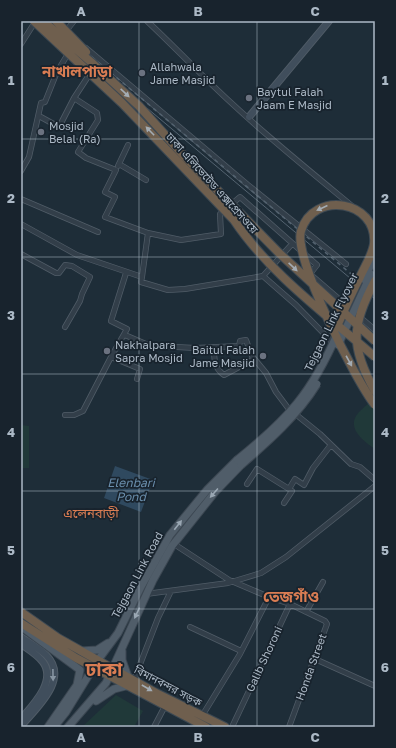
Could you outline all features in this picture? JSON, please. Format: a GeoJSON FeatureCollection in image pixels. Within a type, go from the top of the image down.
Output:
{"type":"FeatureCollection","features":[{"type":"Feature","properties":{"kind":"highway","name":"ঢাকা এলিভেটেড এক্সপ্রেসওয়ে"},"geometry":{"type":"LineString","coordinates":[[32,21],[44,25],[96,61],[185,157],[278,253],[375,341]]}},
{"type":"Feature","properties":{"kind":"highway"},"geometry":{"type":"LineString","coordinates":[[56,21],[96,61]]}},
{"type":"Feature","properties":{"kind":"highway","name":"ঢাকা এলিভেটেড এক্সপ্রেসওয়ে"},"geometry":{"type":"LineString","coordinates":[[44,25],[138,119],[234,220],[274,268],[375,357]]}},
{"type":"Feature","properties":{"kind":"highway"},"geometry":{"type":"LineString","coordinates":[[333,341],[335,336],[336,332],[338,324],[371,254],[374,237],[363,214],[348,206],[336,204],[319,208],[308,218],[301,231],[301,249],[308,270],[333,329],[336,335],[342,348],[375,405]]}},
{"type":"Feature","properties":{"kind":"highway"},"geometry":{"type":"LineString","coordinates":[[375,281],[360,315],[356,341],[360,362],[375,391]]}},
{"type":"Feature","properties":{"kind":"highway","name":"বিমানবন্দর সড়ক"},"geometry":{"type":"LineString","coordinates":[[21,612],[49,633],[131,679],[225,727]]}},
{"type":"Feature","properties":{"kind":"highway","name":"বিমানবন্দর সড়ক"},"geometry":{"type":"LineString","coordinates":[[21,622],[93,668],[206,727]]}},
{"type":"Feature","properties":{"kind":"main road"},"geometry":{"type":"LineString","coordinates":[[248,118],[325,22]]}},
{"type":"Feature","properties":{"kind":"main road","name":"Tejgaon Link Flyover"},"geometry":{"type":"LineString","coordinates":[[239,463],[297,404],[318,374],[353,296],[375,258]]}},
{"type":"Feature","properties":{"kind":"main road","name":"Tejgaon Link Flyover"},"geometry":{"type":"LineString","coordinates":[[239,463],[286,425],[309,398],[329,364],[358,299],[375,267]]}},
{"type":"Feature","properties":{"kind":"main road","name":"Tejgaon Link Road"},"geometry":{"type":"LineString","coordinates":[[54,727],[74,700],[98,660],[118,633],[167,540],[199,500],[239,463]]}},
{"type":"Feature","properties":{"kind":"main road","name":"Tejgaon Link Road"},"geometry":{"type":"LineString","coordinates":[[83,711],[101,690],[109,676],[146,594],[174,544],[239,463]]}},
{"type":"Feature","properties":{"kind":"main road"},"geometry":{"type":"LineString","coordinates":[[167,540],[174,544]]}},
{"type":"Feature","properties":{"kind":"main road"},"geometry":{"type":"LineString","coordinates":[[21,626],[80,670],[77,685],[48,727]]}},
{"type":"Feature","properties":{"kind":"main road"},"geometry":{"type":"LineString","coordinates":[[81,651],[97,650],[105,646],[118,633]]}},
{"type":"Feature","properties":{"kind":"main road"},"geometry":{"type":"LineString","coordinates":[[21,637],[46,656],[51,664],[54,675],[53,682],[46,697],[21,726]]}},
{"type":"Feature","properties":{"kind":"main road"},"geometry":{"type":"LineString","coordinates":[[126,637],[122,650],[122,660],[131,679]]}},
{"type":"Feature","properties":{"kind":"main road"},"geometry":{"type":"LineString","coordinates":[[21,644],[39,657],[44,663],[47,676],[45,685],[39,697],[21,719]]}},
{"type":"Feature","properties":{"kind":"main road"},"geometry":{"type":"LineString","coordinates":[[68,727],[83,711],[114,689],[126,686]]}},
{"type":"Feature","properties":{"kind":"street"},"geometry":{"type":"LineString","coordinates":[[21,44],[32,21],[69,52]]}},
{"type":"Feature","properties":{"kind":"street"},"geometry":{"type":"LineString","coordinates":[[52,21],[77,40],[96,61],[346,264]]}},
{"type":"Feature","properties":{"kind":"street"},"geometry":{"type":"LineString","coordinates":[[66,31],[74,21]]}},
{"type":"Feature","properties":{"kind":"street"},"geometry":{"type":"LineString","coordinates":[[147,21],[248,118],[375,225]]}},
{"type":"Feature","properties":{"kind":"street"},"geometry":{"type":"LineString","coordinates":[[21,171],[29,157],[41,103],[45,102],[57,72],[77,40]]}},
{"type":"Feature","properties":{"kind":"street"},"geometry":{"type":"LineString","coordinates":[[39,116],[59,127],[96,61]]}},
{"type":"Feature","properties":{"kind":"street"},"geometry":{"type":"LineString","coordinates":[[74,98],[97,113],[98,120],[78,152],[86,158],[116,170]]}},
{"type":"Feature","properties":{"kind":"street"},"geometry":{"type":"LineString","coordinates":[[128,145],[105,192],[115,197],[105,217],[148,233],[181,240],[221,234],[220,214],[240,197],[317,265],[310,274],[375,330]]}},
{"type":"Feature","properties":{"kind":"street"},"geometry":{"type":"LineString","coordinates":[[119,164],[146,180]]}},
{"type":"Feature","properties":{"kind":"street"},"geometry":{"type":"LineString","coordinates":[[21,199],[98,232]]}},
{"type":"Feature","properties":{"kind":"street"},"geometry":{"type":"LineString","coordinates":[[21,224],[77,255],[126,273],[142,277]]}},
{"type":"Feature","properties":{"kind":"street"},"geometry":{"type":"LineString","coordinates":[[148,233],[141,282],[168,290],[196,288],[263,276],[292,244]]}},
{"type":"Feature","properties":{"kind":"street"},"geometry":{"type":"LineString","coordinates":[[21,254],[56,273],[59,273],[65,265],[72,266],[90,277],[80,301],[65,327]]}},
{"type":"Feature","properties":{"kind":"street"},"geometry":{"type":"LineString","coordinates":[[65,415],[74,415],[83,411],[110,357],[125,335],[127,329],[111,321],[126,273]]}},
{"type":"Feature","properties":{"kind":"street"},"geometry":{"type":"LineString","coordinates":[[263,276],[296,304],[333,341]]}},
{"type":"Feature","properties":{"kind":"street"},"geometry":{"type":"LineString","coordinates":[[294,412],[326,365],[350,310]]}},
{"type":"Feature","properties":{"kind":"street"},"geometry":{"type":"LineString","coordinates":[[125,335],[146,344],[195,348],[239,346],[240,341],[246,340],[254,359],[266,373],[276,392],[288,408],[320,434],[330,446],[351,464],[360,467],[375,480]]}},
{"type":"Feature","properties":{"kind":"street"},"geometry":{"type":"LineString","coordinates":[[214,347],[214,363],[219,371],[224,375],[254,359]]}},
{"type":"Feature","properties":{"kind":"street"},"geometry":{"type":"LineString","coordinates":[[110,357],[140,369],[137,380]]}},
{"type":"Feature","properties":{"kind":"street"},"geometry":{"type":"LineString","coordinates":[[289,489],[295,479],[304,485],[313,468],[330,446]]}},
{"type":"Feature","properties":{"kind":"street"},"geometry":{"type":"LineString","coordinates":[[247,484],[257,469],[292,491],[284,503]]}},
{"type":"Feature","properties":{"kind":"street"},"geometry":{"type":"LineString","coordinates":[[146,594],[233,582],[258,575],[286,557],[375,486]]}},
{"type":"Feature","properties":{"kind":"street"},"geometry":{"type":"LineString","coordinates":[[174,544],[233,582],[290,604]]}},
{"type":"Feature","properties":{"kind":"street"},"geometry":{"type":"LineString","coordinates":[[306,612],[323,582]]}},
{"type":"Feature","properties":{"kind":"street"},"geometry":{"type":"LineString","coordinates":[[131,679],[171,591]]}},
{"type":"Feature","properties":{"kind":"street"},"geometry":{"type":"LineString","coordinates":[[202,716],[241,651],[269,597]]}},
{"type":"Feature","properties":{"kind":"street","name":"Honda Street"},"geometry":{"type":"LineString","coordinates":[[289,727],[315,659],[327,622],[290,604]]}},
{"type":"Feature","properties":{"kind":"street","name":"Galib Shoroni"},"geometry":{"type":"LineString","coordinates":[[232,727],[290,604]]}},
{"type":"Feature","properties":{"kind":"street"},"geometry":{"type":"LineString","coordinates":[[190,627],[241,651]]}},
{"type":"Feature","properties":{"kind":"street"},"geometry":{"type":"LineString","coordinates":[[315,659],[375,686]]}},
{"type":"Feature","properties":{"kind":"street"},"geometry":{"type":"LineString","coordinates":[[154,727],[165,706]]}},
{"type":"Feature","properties":{"kind":"green space"},"geometry":{"type":"Polygon","coordinates":[[[370,402],[375,409],[375,449],[359,435],[354,426],[356,416],[370,402]]]}},
{"type":"Feature","properties":{"kind":"green space"},"geometry":{"type":"Polygon","coordinates":[[[21,425],[29,426],[29,468],[21,468],[21,425]]]}},
{"type":"Feature","properties":{"kind":"green space"},"geometry":{"type":"Polygon","coordinates":[[[116,695],[143,711],[134,727],[82,727],[116,695]]]}},
{"type":"Feature","properties":{"kind":"water","name":"Elenbari Pond"},"geometry":{"type":"Polygon","coordinates":[[[115,466],[153,480],[141,512],[104,498],[115,466]]]}},
{"type":"Feature","properties":{"kind":"tram line"},"geometry":{"type":"LineString","coordinates":[[43,21],[375,299]]}},
{"type":"Feature","properties":{"kind":"railway"},"geometry":{"type":"LineString","coordinates":[[49,21],[375,294]]}},
{"type":"Feature","properties":{"kind":"place","name":"Allahwala Jame Masjid"},"geometry":{"type":"Point","coordinates":[142,73]}},
{"type":"Feature","properties":{"kind":"place","name":"Baytul Falah Jaam E Masjid"},"geometry":{"type":"Point","coordinates":[249,98]}},
{"type":"Feature","properties":{"kind":"place","name":"Mosjid Belal (Ra)"},"geometry":{"type":"Point","coordinates":[41,132]}},
{"type":"Feature","properties":{"kind":"place","name":"Nakhalpara Sapra Mosjid"},"geometry":{"type":"Point","coordinates":[107,351]}},
{"type":"Feature","properties":{"kind":"place","name":"Baitul Falah Jame Masjid"},"geometry":{"type":"Point","coordinates":[263,356]}},
{"type":"Feature","properties":{"kind":"district","name":"নাখালপাড়া"},"geometry":{"type":"Point","coordinates":[77,72]}},
{"type":"Feature","properties":{"kind":"district","name":"এলেনবাড়ী"},"geometry":{"type":"Point","coordinates":[91,513]}},
{"type":"Feature","properties":{"kind":"district","name":"তেজগাঁও"},"geometry":{"type":"Point","coordinates":[291,597]}},
{"type":"Feature","properties":{"kind":"district","name":"ঢাকা"},"geometry":{"type":"Point","coordinates":[104,669]}}]}
